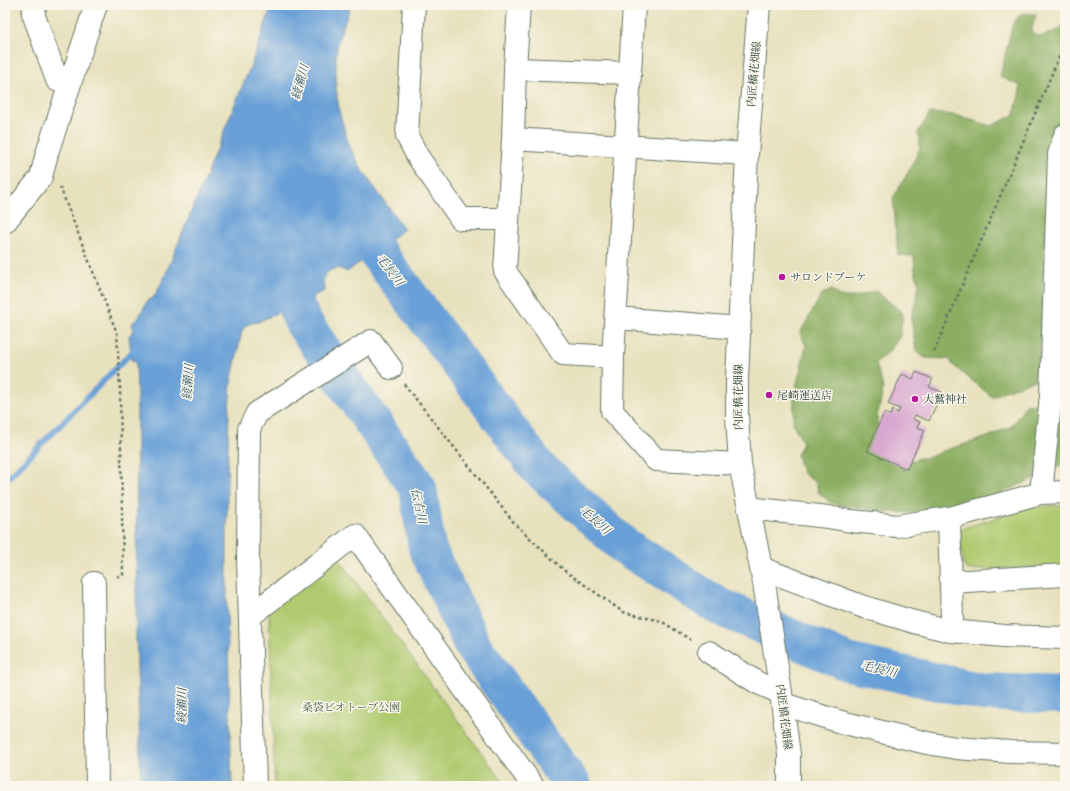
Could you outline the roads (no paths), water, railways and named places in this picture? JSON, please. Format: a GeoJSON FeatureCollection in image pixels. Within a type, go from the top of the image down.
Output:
{"type":"FeatureCollection","features":[{"type":"Feature","properties":{"kind":"street"},"geometry":{"type":"LineString","coordinates":[[36,5],[33,13],[57,80],[69,84]]}},
{"type":"Feature","properties":{"kind":"street"},"geometry":{"type":"LineString","coordinates":[[8,215],[41,177],[69,84],[96,5]]}},
{"type":"Feature","properties":{"kind":"street"},"geometry":{"type":"LineString","coordinates":[[414,5],[407,136],[418,157],[461,219],[507,219]]}},
{"type":"Feature","properties":{"kind":"street"},"geometry":{"type":"LineString","coordinates":[[519,5],[505,271],[563,354],[613,357]]}},
{"type":"Feature","properties":{"kind":"street"},"geometry":{"type":"LineString","coordinates":[[634,5],[613,357],[612,411],[656,460],[740,464]]}},
{"type":"Feature","properties":{"kind":"street","name":"内匠橋花畑線"},"geometry":{"type":"LineString","coordinates":[[759,5],[747,154],[737,380],[737,416],[740,464],[762,575],[781,693],[789,755],[789,786]]}},
{"type":"Feature","properties":{"kind":"street"},"geometry":{"type":"LineString","coordinates":[[515,69],[630,73]]}},
{"type":"Feature","properties":{"kind":"street"},"geometry":{"type":"LineString","coordinates":[[513,139],[747,154]]}},
{"type":"Feature","properties":{"kind":"street"},"geometry":{"type":"LineString","coordinates":[[1041,493],[1051,395],[1063,148]]}},
{"type":"Feature","properties":{"kind":"street"},"geometry":{"type":"LineString","coordinates":[[616,318],[739,328]]}},
{"type":"Feature","properties":{"kind":"street"},"geometry":{"type":"LineString","coordinates":[[255,786],[248,559],[249,429],[258,413],[371,341],[391,368]]}},
{"type":"Feature","properties":{"kind":"street"},"geometry":{"type":"LineString","coordinates":[[749,508],[896,526],[949,518],[1041,493],[1065,492]]}},
{"type":"Feature","properties":{"kind":"street"},"geometry":{"type":"LineString","coordinates":[[949,518],[952,582],[951,631]]}},
{"type":"Feature","properties":{"kind":"street"},"geometry":{"type":"LineString","coordinates":[[250,616],[355,535],[533,786]]}},
{"type":"Feature","properties":{"kind":"street"},"geometry":{"type":"LineString","coordinates":[[762,575],[914,622],[951,631],[1004,636],[1065,638]]}},
{"type":"Feature","properties":{"kind":"street"},"geometry":{"type":"LineString","coordinates":[[952,582],[1065,575]]}},
{"type":"Feature","properties":{"kind":"street"},"geometry":{"type":"LineString","coordinates":[[94,583],[97,786]]}},
{"type":"Feature","properties":{"kind":"street"},"geometry":{"type":"LineString","coordinates":[[709,652],[758,683],[853,725],[927,743],[956,748],[1011,752],[1065,753]]}},
{"type":"Feature","properties":{"kind":"water","name":"綾瀬川"},"geometry":{"type":"Polygon","coordinates":[[[272,5],[351,5],[338,41],[336,55],[336,85],[339,111],[349,145],[362,170],[404,229],[347,272],[340,269],[332,269],[329,271],[324,277],[323,281],[324,291],[258,322],[249,324],[242,331],[231,383],[227,487],[227,611],[232,786],[141,786],[136,637],[137,394],[136,364],[134,360],[132,361],[129,336],[134,330],[132,325],[133,322],[138,319],[147,301],[153,298],[164,278],[253,60],[272,5]]]}},
{"type":"Feature","properties":{"kind":"waterway","name":"毛長川"},"geometry":{"type":"LineString","coordinates":[[349,206],[375,250],[538,468],[623,545],[716,605],[847,662],[983,692],[1065,695]]}},
{"type":"Feature","properties":{"kind":"waterway","name":"伝右川"},"geometry":{"type":"LineString","coordinates":[[274,256],[303,322],[418,488],[427,548],[474,648],[573,786]]}},
{"type":"Feature","properties":{"kind":"waterway"},"geometry":{"type":"LineString","coordinates":[[5,481],[131,353],[135,347]]}},
{"type":"Feature","properties":{"kind":"place","name":"サロンドブーケ"},"geometry":{"type":"Point","coordinates":[782,277]}},
{"type":"Feature","properties":{"kind":"place","name":"尾崎運送店"},"geometry":{"type":"Point","coordinates":[769,395]}},
{"type":"Feature","properties":{"kind":"place","name":"大鷲神社"},"geometry":{"type":"Point","coordinates":[915,399]}},
{"type":"Feature","properties":{"kind":"park label","name":"桑袋ビオトープ公園"},"geometry":{"type":"Point","coordinates":[351,707]}}]}
